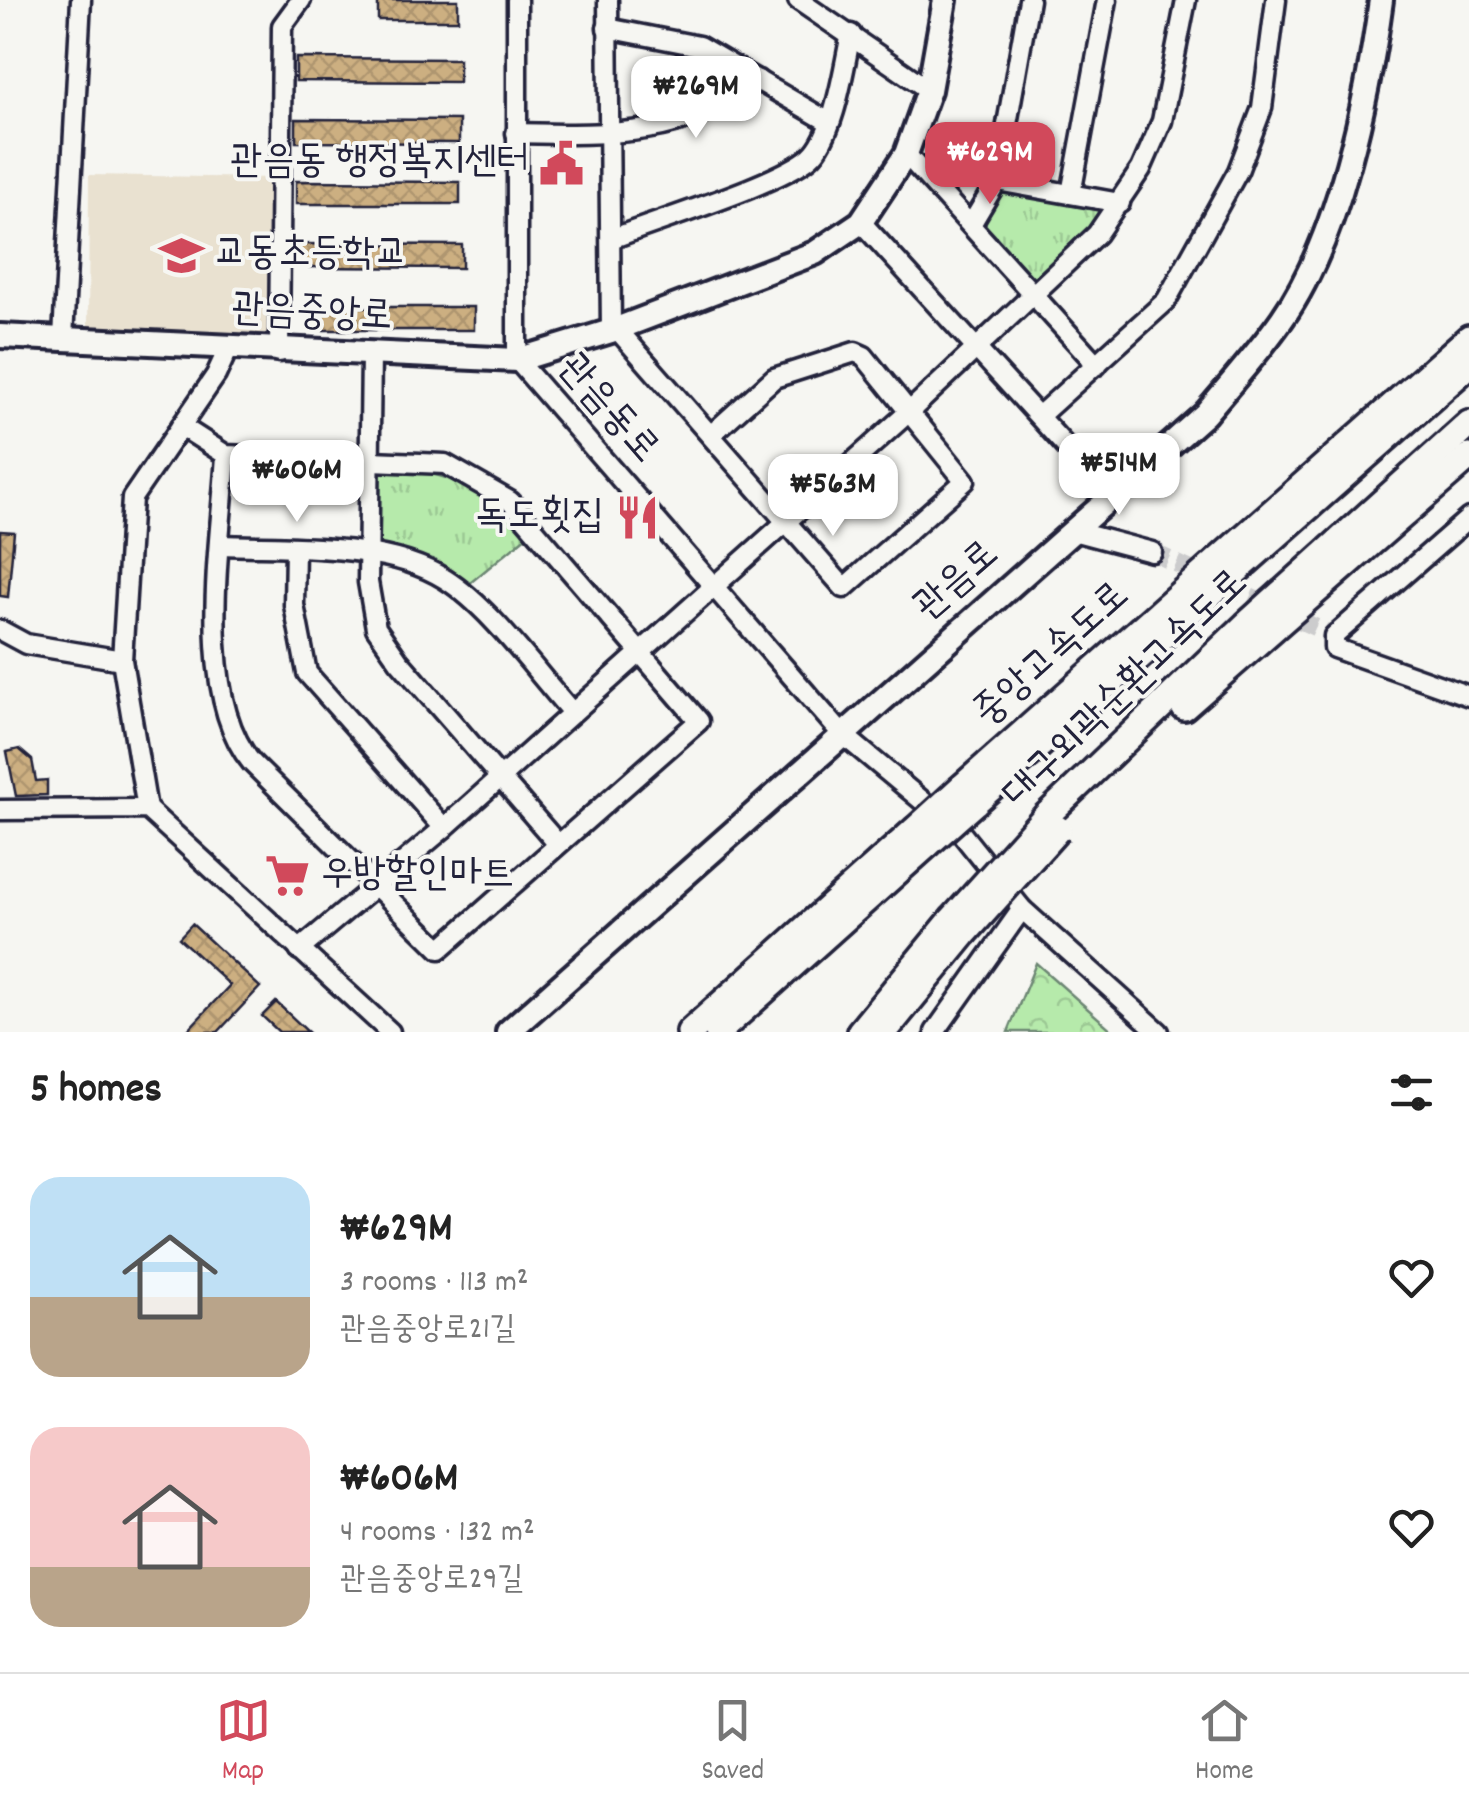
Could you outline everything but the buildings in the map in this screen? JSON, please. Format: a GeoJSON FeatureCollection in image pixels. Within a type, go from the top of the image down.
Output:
{"type":"FeatureCollection","features":[{"type":"Feature","properties":{"kind":"highway","name":"중앙고속도로"},"geometry":{"type":"LineString","coordinates":[[690,1032],[922,837],[1469,338]]}},
{"type":"Feature","properties":{"kind":"highway","name":"중앙고속도로"},"geometry":{"type":"LineString","coordinates":[[968,796],[1469,365]]}},
{"type":"Feature","properties":{"kind":"highway","name":"대구외곽순환고속도로"},"geometry":{"type":"LineString","coordinates":[[860,1032],[1052,822],[1246,625],[1469,424]]}},
{"type":"Feature","properties":{"kind":"highway","name":"대구외곽순환고속도로"},"geometry":{"type":"LineString","coordinates":[[1052,822],[1469,457]]}},
{"type":"Feature","properties":{"kind":"highway","name":"중앙고속도로"},"geometry":{"type":"LineString","coordinates":[[718,1032],[922,837]]}},
{"type":"Feature","properties":{"kind":"highway","name":"대구외곽순환고속도로"},"geometry":{"type":"LineString","coordinates":[[884,1032],[958,927]]}},
{"type":"Feature","properties":{"kind":"main road","name":"관음중앙로"},"geometry":{"type":"LineString","coordinates":[[0,336],[278,352],[517,360],[614,330],[816,253],[861,222],[906,154],[929,90],[946,0]]}},
{"type":"Feature","properties":{"kind":"main road","name":"관음로"},"geometry":{"type":"LineString","coordinates":[[508,1032],[1205,414],[1284,317],[1332,219],[1367,80],[1381,0]]}},
{"type":"Feature","properties":{"kind":"street"},"geometry":{"type":"LineString","coordinates":[[63,338],[81,0]]}},
{"type":"Feature","properties":{"kind":"street"},"geometry":{"type":"LineString","coordinates":[[278,352],[282,26],[301,0]]}},
{"type":"Feature","properties":{"kind":"street","name":"관음동로"},"geometry":{"type":"LineString","coordinates":[[517,0],[517,360],[841,733],[961,833],[1022,909],[1160,1032]]}},
{"type":"Feature","properties":{"kind":"street"},"geometry":{"type":"LineString","coordinates":[[608,0],[614,330],[712,434],[844,588],[965,480],[864,356],[856,352],[774,378],[712,434]]}},
{"type":"Feature","properties":{"kind":"street"},"geometry":{"type":"LineString","coordinates":[[798,0],[929,90]]}},
{"type":"Feature","properties":{"kind":"street"},"geometry":{"type":"LineString","coordinates":[[972,223],[997,181],[1029,0]]}},
{"type":"Feature","properties":{"kind":"street"},"geometry":{"type":"LineString","coordinates":[[1070,194],[1107,0]]}},
{"type":"Feature","properties":{"kind":"street"},"geometry":{"type":"LineString","coordinates":[[298,950],[444,828],[712,584],[910,411],[1037,295],[1097,234],[1142,169],[1162,121],[1186,0]]}},
{"type":"Feature","properties":{"kind":"street"},"geometry":{"type":"LineString","coordinates":[[1039,416],[1166,301],[1238,172],[1262,108],[1276,0]]}},
{"type":"Feature","properties":{"kind":"street"},"geometry":{"type":"LineString","coordinates":[[608,28],[699,46],[829,122]]}},
{"type":"Feature","properties":{"kind":"street"},"geometry":{"type":"LineString","coordinates":[[611,238],[781,174],[812,156],[829,122],[851,34]]}},
{"type":"Feature","properties":{"kind":"street"},"geometry":{"type":"LineString","coordinates":[[516,134],[650,132],[726,105],[758,80]]}},
{"type":"Feature","properties":{"kind":"street"},"geometry":{"type":"LineString","coordinates":[[906,154],[1098,365]]}},
{"type":"Feature","properties":{"kind":"street"},"geometry":{"type":"LineString","coordinates":[[997,181],[1120,203]]}},
{"type":"Feature","properties":{"kind":"street"},"geometry":{"type":"LineString","coordinates":[[861,222],[1112,497]]}},
{"type":"Feature","properties":{"kind":"street"},"geometry":{"type":"LineString","coordinates":[[228,349],[132,498],[122,660],[147,809],[390,1032]]}},
{"type":"Feature","properties":{"kind":"street"},"geometry":{"type":"LineString","coordinates":[[371,355],[369,555],[370,605],[376,628],[399,662],[557,844]]}},
{"type":"Feature","properties":{"kind":"street"},"geometry":{"type":"LineString","coordinates":[[181,426],[226,454],[445,464],[510,502],[699,721],[440,948],[252,763],[231,736],[220,697],[216,644],[226,454]]}},
{"type":"Feature","properties":{"kind":"street"},"geometry":{"type":"LineString","coordinates":[[1469,518],[1334,636],[1334,648],[1469,696]]}},
{"type":"Feature","properties":{"kind":"street"},"geometry":{"type":"LineString","coordinates":[[1074,531],[1152,552]]}},
{"type":"Feature","properties":{"kind":"street"},"geometry":{"type":"LineString","coordinates":[[221,545],[390,556],[422,566],[464,593],[572,712]]}},
{"type":"Feature","properties":{"kind":"street"},"geometry":{"type":"LineString","coordinates":[[295,548],[294,605],[307,673],[444,828]]}},
{"type":"Feature","properties":{"kind":"street"},"geometry":{"type":"LineString","coordinates":[[0,630],[26,644],[122,660]]}},
{"type":"Feature","properties":{"kind":"street"},"geometry":{"type":"LineString","coordinates":[[0,810],[147,809]]}},
{"type":"Feature","properties":{"kind":"street"},"geometry":{"type":"LineString","coordinates":[[935,1032],[1022,909]]}},
{"type":"Feature","properties":{"kind":"shaded area","name":"교동초등학교"},"geometry":{"type":"Polygon","coordinates":[[[89,175],[274,178],[274,335],[88,333],[89,175]]]}},
{"type":"Feature","properties":{"kind":"green space"},"geometry":{"type":"Polygon","coordinates":[[[1006,187],[1098,205],[1102,220],[1044,279],[1030,279],[984,231],[984,218],[1006,187]]]}},
{"type":"Feature","properties":{"kind":"green space"},"geometry":{"type":"Polygon","coordinates":[[[383,467],[426,472],[463,485],[496,505],[528,535],[464,588],[380,549],[373,542],[375,478],[383,467]]]}},
{"type":"Feature","properties":{"kind":"green space"},"geometry":{"type":"Polygon","coordinates":[[[1036,963],[1114,1032],[1008,1032],[1036,963]]]}},
{"type":"Feature","properties":{"kind":"tunnel"},"geometry":{"type":"LineString","coordinates":[[1152,552],[1334,636]]}},
{"type":"Feature","properties":{"kind":"place","name":"관음동 행정복지센터"},"geometry":{"type":"Point","coordinates":[562,163]}},
{"type":"Feature","properties":{"kind":"place","name":"교동초등학교"},"geometry":{"type":"Point","coordinates":[181,255]}},
{"type":"Feature","properties":{"kind":"place","name":"독도횟집"},"geometry":{"type":"Point","coordinates":[637,518]}},
{"type":"Feature","properties":{"kind":"place","name":"우방할인마트"},"geometry":{"type":"Point","coordinates":[288,876]}}]}
